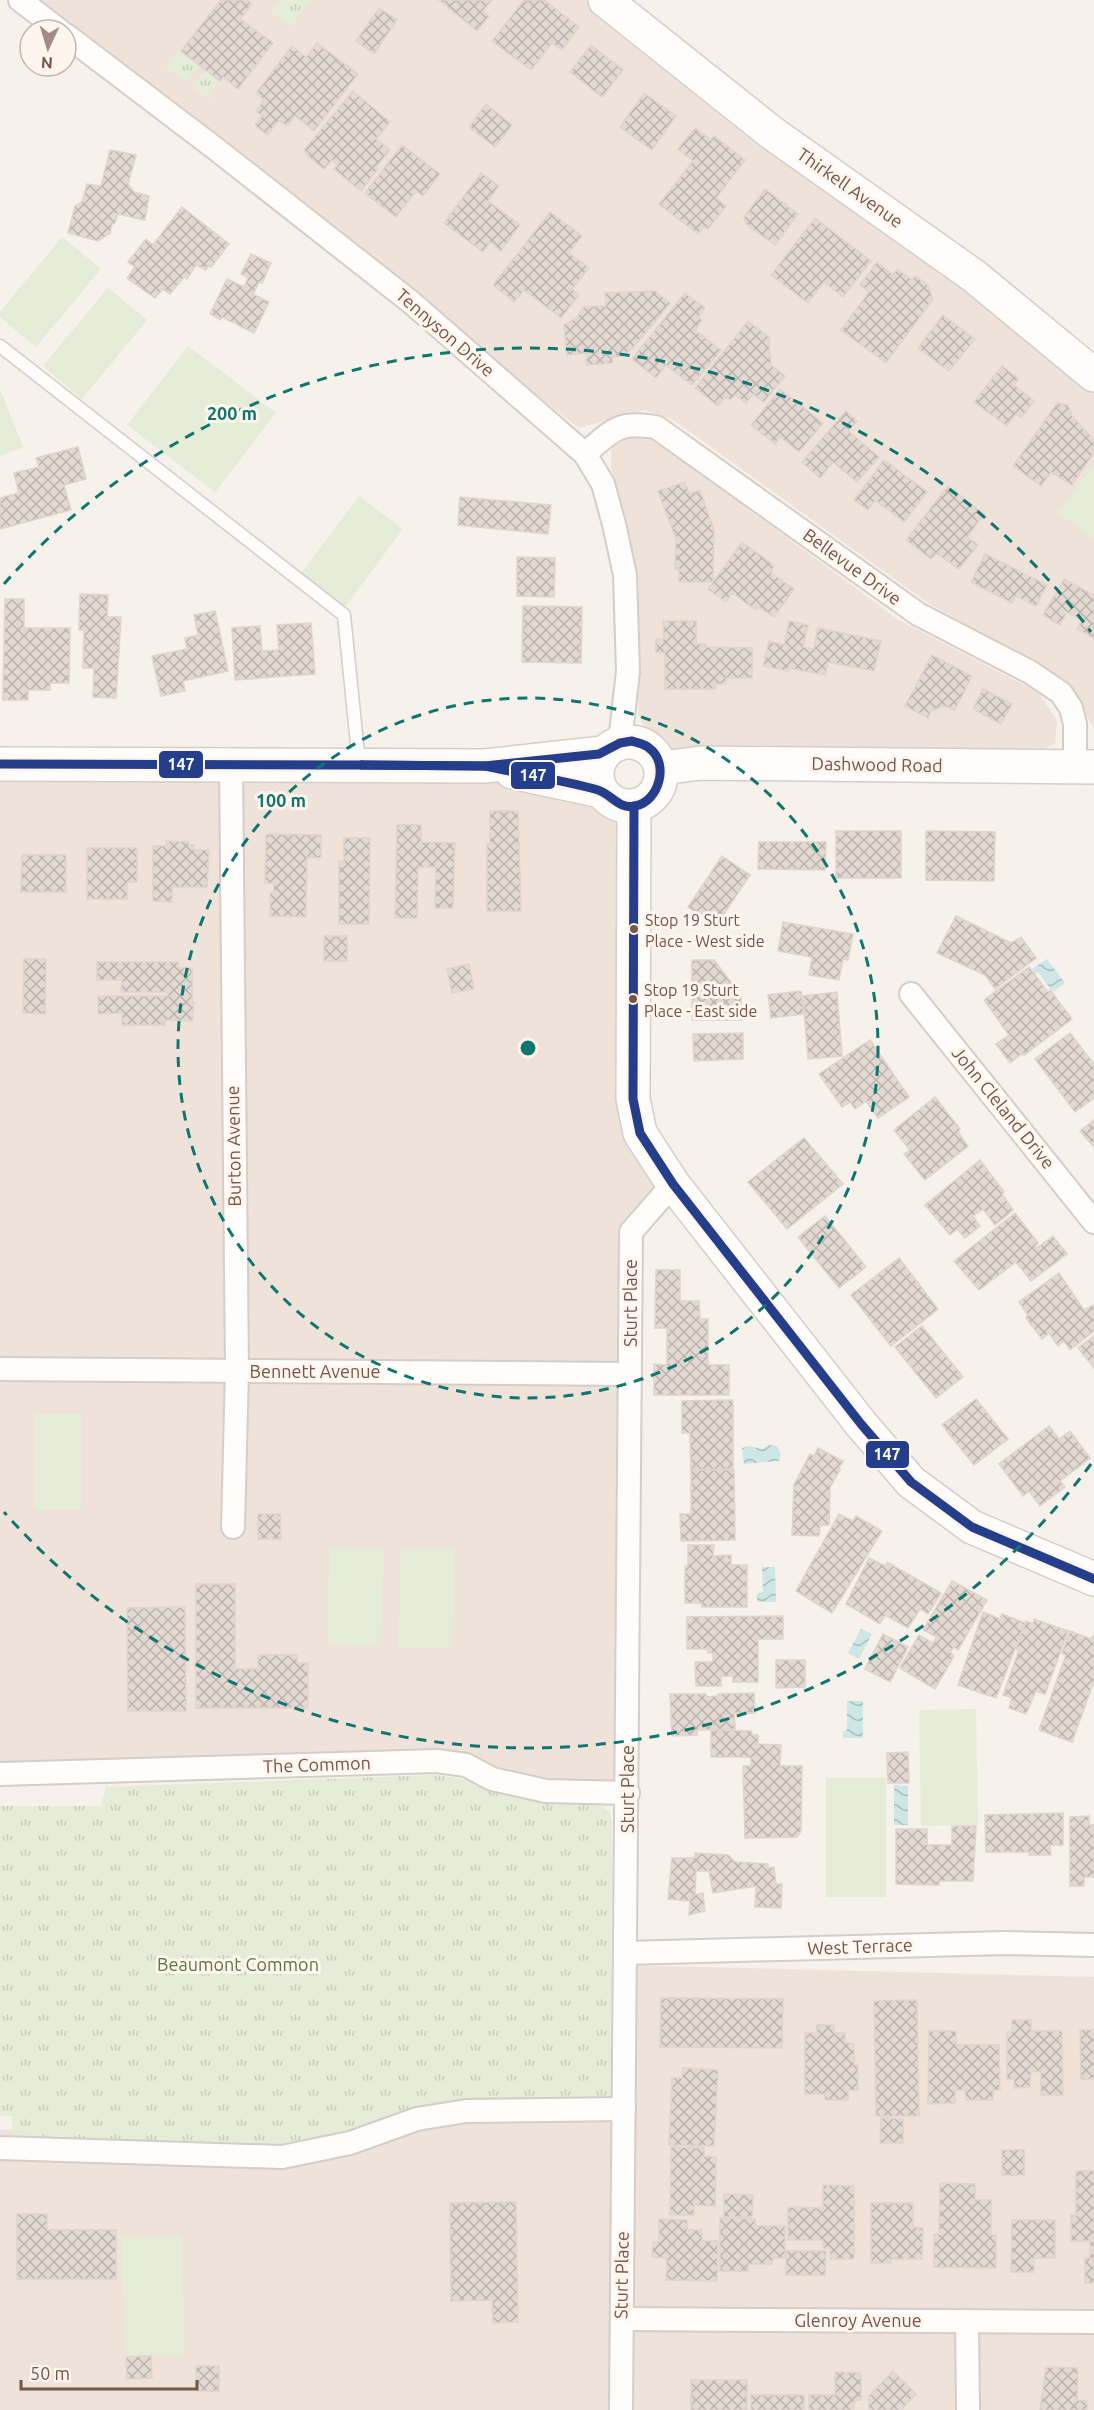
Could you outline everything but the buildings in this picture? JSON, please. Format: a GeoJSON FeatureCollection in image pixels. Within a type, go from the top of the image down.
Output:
{"type":"FeatureCollection","features":[{"type":"Feature","properties":{"kind":"street"},"geometry":{"type":"LineString","coordinates":[[20,0],[43,18]]}},
{"type":"Feature","properties":{"kind":"street","name":"Thirkell Avenue"},"geometry":{"type":"LineString","coordinates":[[605,0],[772,134],[974,276],[1094,375]]}},
{"type":"Feature","properties":{"kind":"street","name":"Tennyson Drive"},"geometry":{"type":"LineString","coordinates":[[78,44],[412,303],[585,454],[603,484],[625,575],[628,671],[612,747]]}},
{"type":"Feature","properties":{"kind":"street","name":"Bellevue Drive"},"geometry":{"type":"LineString","coordinates":[[585,454],[620,427],[637,424],[656,427],[918,614],[1029,672],[1061,693],[1071,708],[1085,766]]}},
{"type":"Feature","properties":{"kind":"street"},"geometry":{"type":"LineString","coordinates":[[0,764],[485,766],[612,747],[631,741],[651,750],[661,768],[661,779],[652,797],[634,806],[618,804],[608,799],[601,791],[596,771],[612,747]]}},
{"type":"Feature","properties":{"kind":"street","name":"Dashwood Road"},"geometry":{"type":"LineString","coordinates":[[661,768],[701,763],[1085,766]]}},
{"type":"Feature","properties":{"kind":"street","name":"Burton Avenue"},"geometry":{"type":"LineString","coordinates":[[231,765],[237,1371],[233,1527]]}},
{"type":"Feature","properties":{"kind":"street"},"geometry":{"type":"LineString","coordinates":[[485,766],[601,791]]}},
{"type":"Feature","properties":{"kind":"street"},"geometry":{"type":"LineString","coordinates":[[634,806],[633,1099],[640,1133],[672,1184],[861,1424],[911,1482],[972,1527],[1094,1579]]}},
{"type":"Feature","properties":{"kind":"street","name":"John Cleland Drive"},"geometry":{"type":"LineString","coordinates":[[911,994],[1094,1222]]}},
{"type":"Feature","properties":{"kind":"street","name":"Sturt Place"},"geometry":{"type":"LineString","coordinates":[[621,2410],[631,1232],[672,1184]]}},
{"type":"Feature","properties":{"kind":"street","name":"Bennett Avenue"},"geometry":{"type":"LineString","coordinates":[[0,1369],[630,1374]]}},
{"type":"Feature","properties":{"kind":"street","name":"The Common"},"geometry":{"type":"LineString","coordinates":[[0,1774],[437,1761],[466,1765],[492,1779],[546,1791],[628,1793]]}},
{"type":"Feature","properties":{"kind":"street","name":"West Terrace"},"geometry":{"type":"LineString","coordinates":[[626,1953],[1004,1943],[1094,1945]]}},
{"type":"Feature","properties":{"kind":"street"},"geometry":{"type":"LineString","coordinates":[[0,2148],[282,2157],[350,2143],[417,2119],[466,2110],[624,2109]]}},
{"type":"Feature","properties":{"kind":"street","name":"Glenroy Avenue"},"geometry":{"type":"LineString","coordinates":[[622,2319],[1094,2322]]}},
{"type":"Feature","properties":{"kind":"street"},"geometry":{"type":"LineString","coordinates":[[967,2321],[968,2410]]}},
{"type":"Feature","properties":{"kind":"lane"},"geometry":{"type":"LineString","coordinates":[[0,346],[344,615],[359,765]]}},
{"type":"Feature","properties":{"kind":"shaded area"},"geometry":{"type":"Polygon","coordinates":[[[35,0],[609,0],[1094,383],[1094,729],[1071,685],[928,603],[672,419],[644,410],[579,428],[78,34],[78,18],[58,18],[35,0]]]}},
{"type":"Feature","properties":{"kind":"shaded area"},"geometry":{"type":"Polygon","coordinates":[[[648,435],[899,620],[1038,692],[1057,720],[1055,744],[1038,751],[731,745],[711,757],[672,753],[648,734],[638,713],[639,582],[611,467],[611,450],[621,439],[648,435]]]}},
{"type":"Feature","properties":{"kind":"shaded area"},"geometry":{"type":"Polygon","coordinates":[[[0,764],[485,766],[608,799],[625,806],[633,1099],[673,1184],[631,1232],[628,1793],[546,1791],[466,1765],[0,1774],[0,764]]]}},
{"type":"Feature","properties":{"kind":"shaded area"},"geometry":{"type":"Polygon","coordinates":[[[626,1965],[1094,1977],[1094,2410],[0,2410],[0,2130],[624,2109],[626,1965]]]}},
{"type":"Feature","properties":{"kind":"green space"},"geometry":{"type":"Polygon","coordinates":[[[281,0],[312,0],[290,27],[271,12],[281,0]]]}},
{"type":"Feature","properties":{"kind":"green space"},"geometry":{"type":"Polygon","coordinates":[[[178,49],[200,65],[186,82],[165,66],[178,49]]]}},
{"type":"Feature","properties":{"kind":"green space"},"geometry":{"type":"Polygon","coordinates":[[[206,71],[218,79],[209,100],[192,86],[206,71]]]}},
{"type":"Feature","properties":{"kind":"green space"},"geometry":{"type":"Polygon","coordinates":[[[62,237],[101,269],[36,347],[0,317],[0,312],[62,237]]]}},
{"type":"Feature","properties":{"kind":"green space"},"geometry":{"type":"Polygon","coordinates":[[[108,288],[147,320],[82,399],[43,366],[108,288]]]}},
{"type":"Feature","properties":{"kind":"green space"},"geometry":{"type":"Polygon","coordinates":[[[188,346],[276,413],[215,492],[127,425],[188,346]]]}},
{"type":"Feature","properties":{"kind":"green space"},"geometry":{"type":"Polygon","coordinates":[[[0,389],[23,447],[0,456],[0,389]]]}},
{"type":"Feature","properties":{"kind":"green space"},"geometry":{"type":"Polygon","coordinates":[[[1094,464],[1094,539],[1058,513],[1094,464]]]}},
{"type":"Feature","properties":{"kind":"green space"},"geometry":{"type":"Polygon","coordinates":[[[359,496],[403,529],[344,608],[300,575],[359,496]]]}},
{"type":"Feature","properties":{"kind":"green space"},"geometry":{"type":"Polygon","coordinates":[[[35,1414],[81,1414],[81,1510],[35,1510],[35,1414]]]}},
{"type":"Feature","properties":{"kind":"green space"},"geometry":{"type":"Polygon","coordinates":[[[330,1547],[384,1549],[380,1646],[327,1645],[330,1547]]]}},
{"type":"Feature","properties":{"kind":"green space"},"geometry":{"type":"Polygon","coordinates":[[[401,1548],[455,1549],[452,1649],[398,1648],[401,1548]]]}},
{"type":"Feature","properties":{"kind":"green space"},"geometry":{"type":"Polygon","coordinates":[[[976,1709],[978,1825],[921,1826],[919,1710],[976,1709]]]}},
{"type":"Feature","properties":{"kind":"green space","name":"Beaumont Common"},"geometry":{"type":"Polygon","coordinates":[[[436,1775],[465,1779],[486,1791],[548,1802],[594,1803],[603,1807],[610,1814],[612,1823],[611,2105],[421,2108],[304,2142],[241,2148],[12,2135],[12,2116],[0,2116],[0,1806],[101,1806],[106,1787],[436,1775]]]}},
{"type":"Feature","properties":{"kind":"green space"},"geometry":{"type":"Polygon","coordinates":[[[826,1778],[886,1778],[886,1897],[826,1897],[826,1778]]]}},
{"type":"Feature","properties":{"kind":"green space"},"geometry":{"type":"Polygon","coordinates":[[[181,2236],[185,2355],[125,2355],[121,2238],[181,2236]]]}},
{"type":"Feature","properties":{"kind":"water"},"geometry":{"type":"Polygon","coordinates":[[[1047,959],[1065,983],[1053,992],[1038,972],[1035,974],[1032,969],[1047,959]]]}},
{"type":"Feature","properties":{"kind":"water"},"geometry":{"type":"Polygon","coordinates":[[[769,1445],[777,1446],[781,1455],[779,1461],[744,1464],[742,1448],[749,1446],[762,1449],[769,1445]]]}},
{"type":"Feature","properties":{"kind":"water"},"geometry":{"type":"Polygon","coordinates":[[[762,1567],[775,1567],[776,1602],[757,1602],[757,1593],[763,1592],[762,1567]]]}},
{"type":"Feature","properties":{"kind":"water"},"geometry":{"type":"Polygon","coordinates":[[[861,1629],[872,1634],[859,1659],[848,1653],[861,1629]]]}},
{"type":"Feature","properties":{"kind":"water"},"geometry":{"type":"Polygon","coordinates":[[[847,1701],[863,1701],[863,1738],[843,1738],[843,1732],[847,1730],[847,1701]]]}},
{"type":"Feature","properties":{"kind":"water"},"geometry":{"type":"Polygon","coordinates":[[[894,1785],[908,1786],[908,1825],[894,1825],[894,1785]]]}},
{"type":"Feature","properties":{"kind":"transit line","name":"147"},"geometry":{"type":"LineString","coordinates":[[632,741],[647,747],[655,755],[660,772],[656,790],[643,803],[635,806],[624,806],[598,790],[485,766],[599,754],[620,743],[632,741]]}},
{"type":"Feature","properties":{"kind":"transit line","name":"147"},"geometry":{"type":"LineString","coordinates":[[0,764],[362,765],[332,765],[0,764]]}},
{"type":"Feature","properties":{"kind":"transit line","name":"147"},"geometry":{"type":"LineString","coordinates":[[362,765],[485,766]]}},
{"type":"Feature","properties":{"kind":"transit line","name":"147"},"geometry":{"type":"LineString","coordinates":[[362,765],[485,766]]}},
{"type":"Feature","properties":{"kind":"transit line","name":"147"},"geometry":{"type":"LineString","coordinates":[[634,806],[633,1099],[640,1133],[673,1184],[861,1424],[911,1482],[972,1527],[1094,1579]]}},
{"type":"Feature","properties":{"kind":"place","name":"Stop 19 Sturt Place - West side"},"geometry":{"type":"Point","coordinates":[634,929]}},
{"type":"Feature","properties":{"kind":"place","name":"Stop 19 Sturt Place - East side"},"geometry":{"type":"Point","coordinates":[633,999]}}]}
